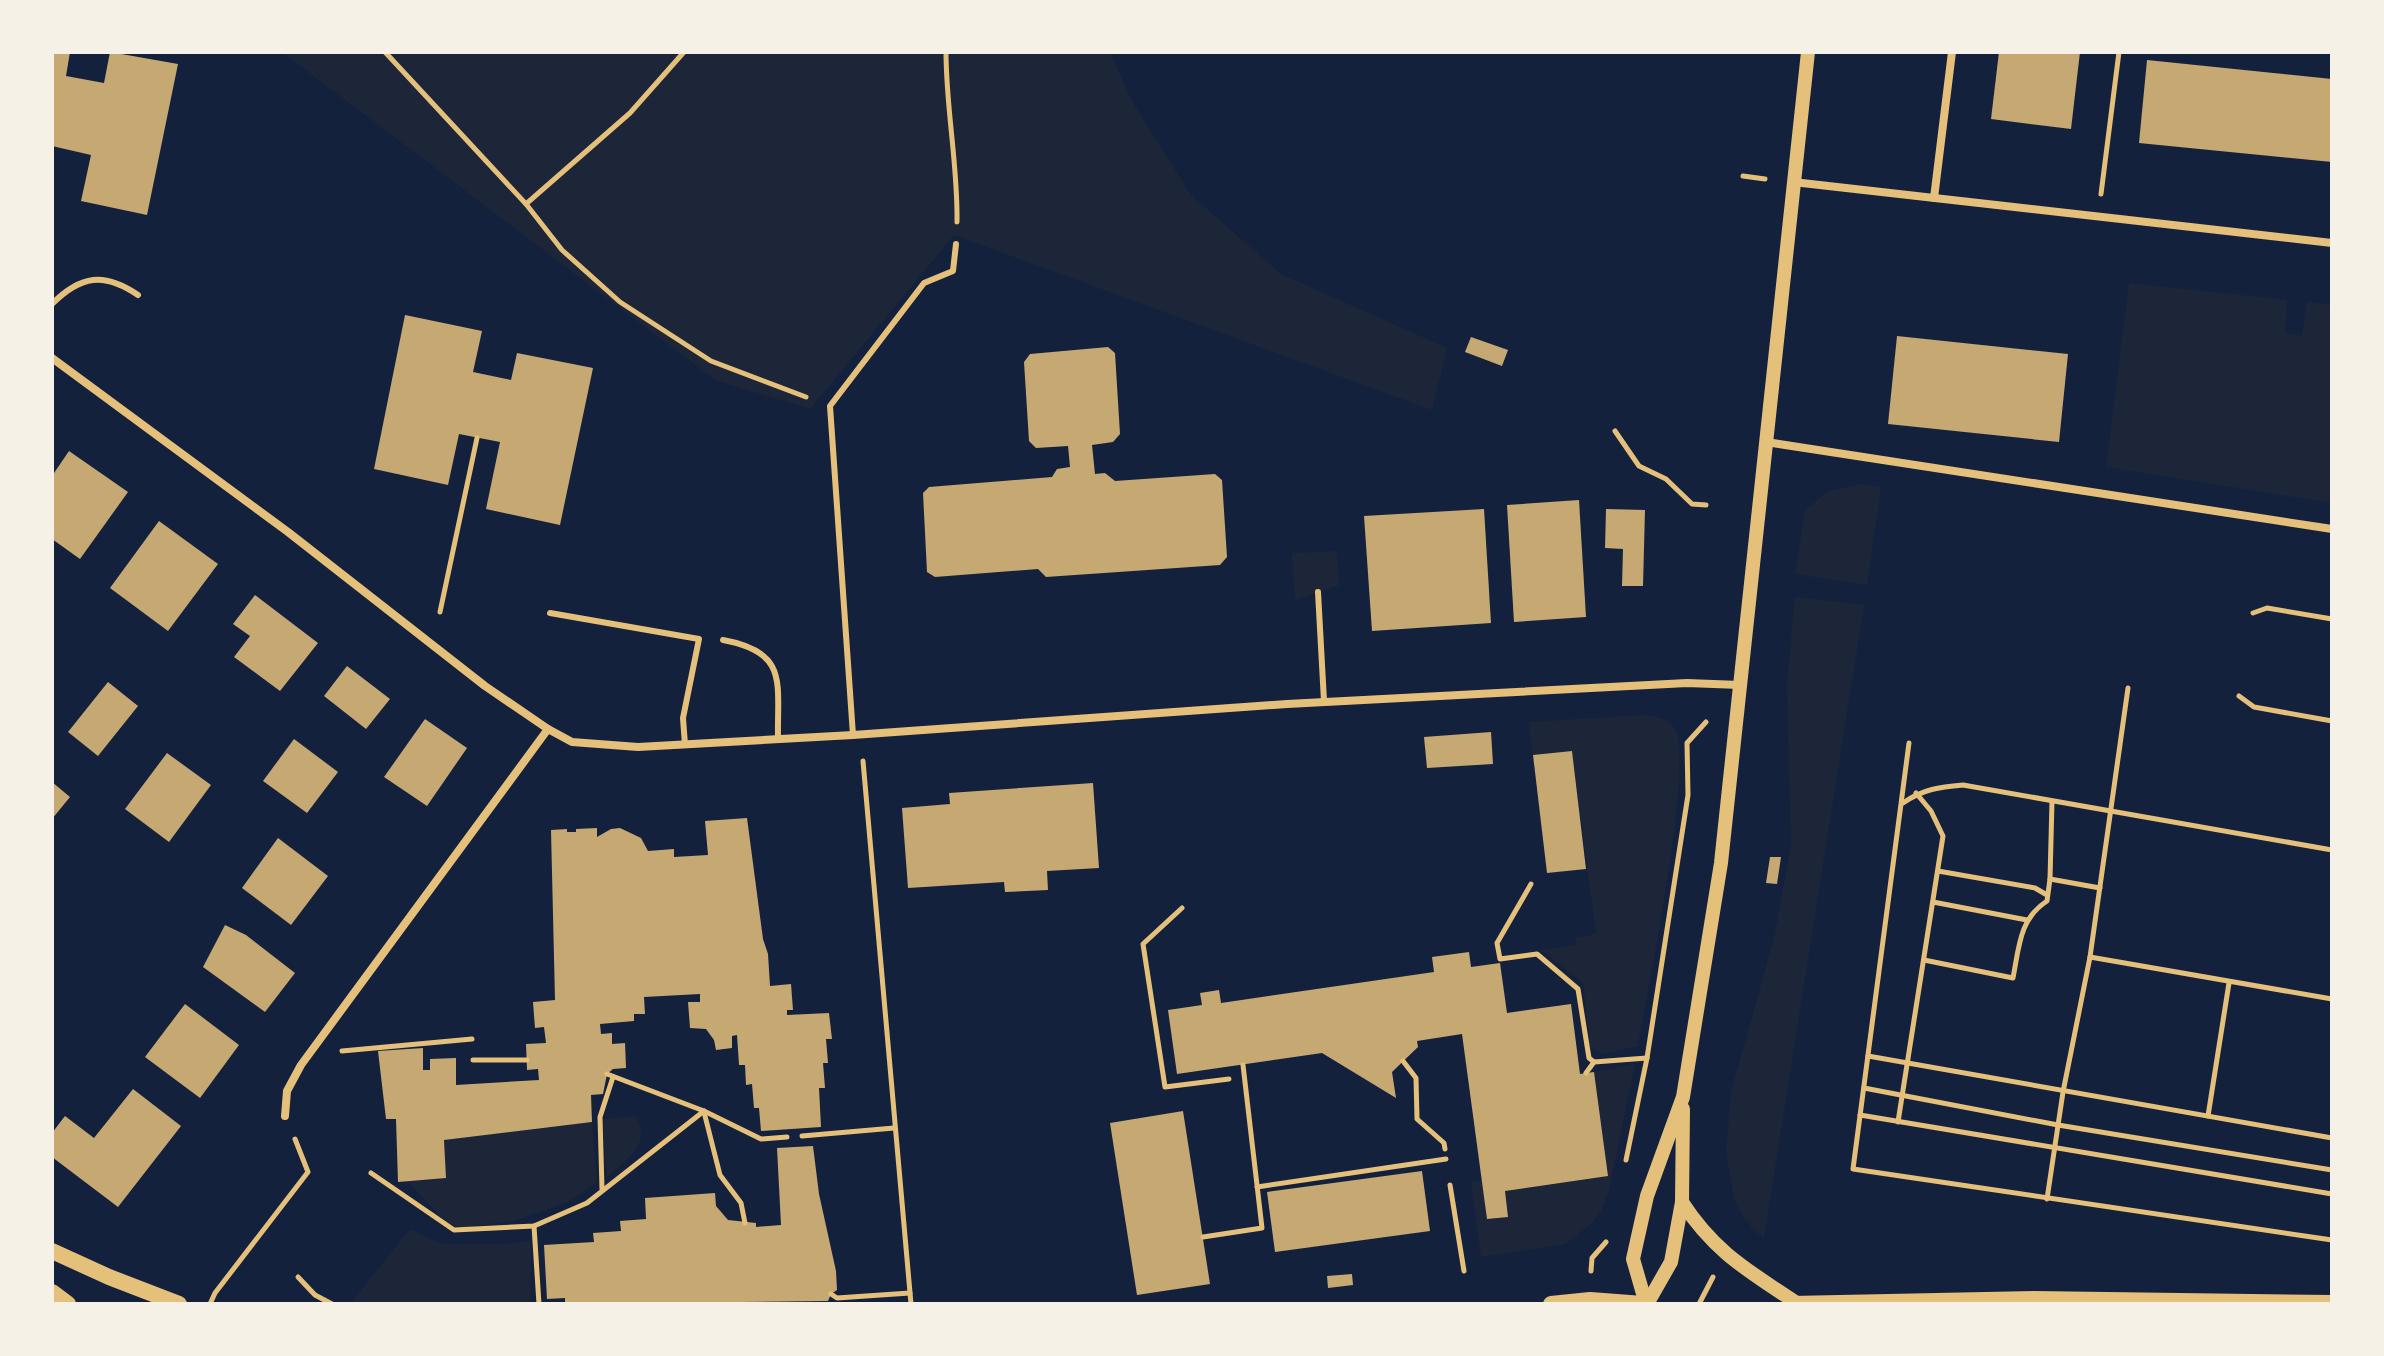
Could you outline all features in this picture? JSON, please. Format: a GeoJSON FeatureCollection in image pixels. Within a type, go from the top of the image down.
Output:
{"type":"FeatureCollection","features":[{"type":"Feature","properties":{"kind":"main road"},"geometry":{"type":"LineString","coordinates":[[52,1251],[179,1304]]}},
{"type":"Feature","properties":{"kind":"main road"},"geometry":{"type":"LineString","coordinates":[[52,1292],[68,1304]]}},
{"type":"Feature","properties":{"kind":"main road"},"geometry":{"type":"LineString","coordinates":[[1791,1304],[2034,1299],[2332,1303]]}},
{"type":"Feature","properties":{"kind":"main road"},"geometry":{"type":"LineString","coordinates":[[1551,1304],[1590,1300],[1645,1304]]}},
{"type":"Feature","properties":{"kind":"street"},"geometry":{"type":"LineString","coordinates":[[1645,1304],[1671,1262],[1682,1202],[1683,1097],[1721,863],[1808,52]]}},
{"type":"Feature","properties":{"kind":"street"},"geometry":{"type":"LineString","coordinates":[[1934,198],[1952,52]]}},
{"type":"Feature","properties":{"kind":"street"},"geometry":{"type":"LineString","coordinates":[[1793,182],[2332,243]]}},
{"type":"Feature","properties":{"kind":"street"},"geometry":{"type":"LineString","coordinates":[[52,358],[288,532],[485,686],[572,742],[638,747],[685,745],[1324,701],[1687,683],[1740,685]]}},
{"type":"Feature","properties":{"kind":"street"},"geometry":{"type":"LineString","coordinates":[[1766,442],[2332,529]]}},
{"type":"Feature","properties":{"kind":"street"},"geometry":{"type":"LineString","coordinates":[[285,1116],[287,1091],[301,1065],[548,729]]}},
{"type":"Feature","properties":{"kind":"street"},"geometry":{"type":"LineString","coordinates":[[1645,1304],[1633,1259],[1647,1196],[1683,1097]]}},
{"type":"Feature","properties":{"kind":"street"},"geometry":{"type":"LineString","coordinates":[[1682,1202],[1717,1248],[1798,1304]]}},
{"type":"Feature","properties":{"kind":"lane"},"geometry":{"type":"LineString","coordinates":[[853,735],[830,406],[924,283],[953,271],[956,244]]}},
{"type":"Feature","properties":{"kind":"lane"},"geometry":{"type":"LineString","coordinates":[[52,304],[78,283],[99,279],[120,283],[138,295]]}},
{"type":"Feature","properties":{"kind":"lane"},"geometry":{"type":"LineString","coordinates":[[1318,592],[1324,701]]}},
{"type":"Feature","properties":{"kind":"lane"},"geometry":{"type":"LineString","coordinates":[[550,613],[699,639],[683,718],[685,745]]}},
{"type":"Feature","properties":{"kind":"lane"},"geometry":{"type":"LineString","coordinates":[[723,640],[745,644],[771,660],[777,678],[778,738]]}},
{"type":"Feature","properties":{"kind":"path"},"geometry":{"type":"LineString","coordinates":[[385,52],[526,204],[562,250],[620,302],[711,361],[830,406]]}},
{"type":"Feature","properties":{"kind":"path"},"geometry":{"type":"LineString","coordinates":[[526,204],[630,113],[684,52]]}},
{"type":"Feature","properties":{"kind":"path"},"geometry":{"type":"LineString","coordinates":[[946,52],[957,192],[956,244]]}},
{"type":"Feature","properties":{"kind":"path"},"geometry":{"type":"LineString","coordinates":[[2098,217],[2119,52]]}},
{"type":"Feature","properties":{"kind":"path"},"geometry":{"type":"LineString","coordinates":[[1615,431],[1639,466],[1666,479],[1692,504],[1706,505]]}},
{"type":"Feature","properties":{"kind":"path"},"geometry":{"type":"LineString","coordinates":[[440,612],[477,438]]}},
{"type":"Feature","properties":{"kind":"path"},"geometry":{"type":"LineString","coordinates":[[2253,613],[2267,608],[2332,619]]}},
{"type":"Feature","properties":{"kind":"path"},"geometry":{"type":"LineString","coordinates":[[2047,1199],[2063,1092],[2090,957],[2128,688]]}},
{"type":"Feature","properties":{"kind":"path"},"geometry":{"type":"LineString","coordinates":[[2239,696],[2254,707],[2332,721]]}},
{"type":"Feature","properties":{"kind":"path"},"geometry":{"type":"LineString","coordinates":[[1626,1163],[1647,1058],[1688,795],[1687,743]]}},
{"type":"Feature","properties":{"kind":"path"},"geometry":{"type":"LineString","coordinates":[[1909,743],[1853,1169],[2332,1240]]}},
{"type":"Feature","properties":{"kind":"path"},"geometry":{"type":"LineString","coordinates":[[862,760],[911,1304]]}},
{"type":"Feature","properties":{"kind":"path"},"geometry":{"type":"LineString","coordinates":[[1903,803],[1916,793],[1932,788],[1963,785],[2332,850]]}},
{"type":"Feature","properties":{"kind":"path"},"geometry":{"type":"LineString","coordinates":[[1898,1122],[1943,836],[1931,811],[1916,793]]}},
{"type":"Feature","properties":{"kind":"path"},"geometry":{"type":"LineString","coordinates":[[1924,960],[2013,978],[2027,920],[2035,909],[2047,901],[2052,801]]}},
{"type":"Feature","properties":{"kind":"path"},"geometry":{"type":"LineString","coordinates":[[1938,871],[2035,888],[2047,895]]}},
{"type":"Feature","properties":{"kind":"path"},"geometry":{"type":"LineString","coordinates":[[2050,879],[2100,888]]}},
{"type":"Feature","properties":{"kind":"path"},"geometry":{"type":"LineString","coordinates":[[1531,884],[1497,943],[1500,959],[1537,954],[1578,989],[1589,1058],[1594,1062],[1647,1058]]}},
{"type":"Feature","properties":{"kind":"path"},"geometry":{"type":"LineString","coordinates":[[1933,902],[2027,920]]}},
{"type":"Feature","properties":{"kind":"path"},"geometry":{"type":"LineString","coordinates":[[1182,908],[1143,944],[1165,1087],[1229,1079]]}},
{"type":"Feature","properties":{"kind":"path"},"geometry":{"type":"LineString","coordinates":[[2090,957],[2332,999]]}},
{"type":"Feature","properties":{"kind":"path"},"geometry":{"type":"LineString","coordinates":[[2208,1116],[2229,983]]}},
{"type":"Feature","properties":{"kind":"path"},"geometry":{"type":"LineString","coordinates":[[314,1047],[338,1052],[472,1039]]}},
{"type":"Feature","properties":{"kind":"path"},"geometry":{"type":"LineString","coordinates":[[1868,1056],[2332,1138]]}},
{"type":"Feature","properties":{"kind":"path"},"geometry":{"type":"LineString","coordinates":[[473,1060],[527,1060]]}},
{"type":"Feature","properties":{"kind":"path"},"geometry":{"type":"LineString","coordinates":[[1403,1061],[1416,1078],[1417,1119],[1444,1143],[1445,1149]]}},
{"type":"Feature","properties":{"kind":"path"},"geometry":{"type":"LineString","coordinates":[[1586,1073],[1594,1062]]}},
{"type":"Feature","properties":{"kind":"path"},"geometry":{"type":"LineString","coordinates":[[1203,1237],[1262,1228],[1243,1065]]}},
{"type":"Feature","properties":{"kind":"path"},"geometry":{"type":"LineString","coordinates":[[602,1190],[600,1117],[610,1075],[704,1111],[761,1139],[787,1137]]}},
{"type":"Feature","properties":{"kind":"path"},"geometry":{"type":"LineString","coordinates":[[1864,1088],[2058,1125],[2332,1170]]}},
{"type":"Feature","properties":{"kind":"path"},"geometry":{"type":"LineString","coordinates":[[371,1173],[454,1230],[534,1226],[587,1203],[704,1111]]}},
{"type":"Feature","properties":{"kind":"path"},"geometry":{"type":"LineString","coordinates":[[704,1111],[720,1175],[741,1203],[745,1223]]}},
{"type":"Feature","properties":{"kind":"path"},"geometry":{"type":"LineString","coordinates":[[1860,1115],[2332,1194]]}},
{"type":"Feature","properties":{"kind":"path"},"geometry":{"type":"LineString","coordinates":[[210,1304],[215,1293],[308,1172],[285,1116]]}},
{"type":"Feature","properties":{"kind":"path"},"geometry":{"type":"LineString","coordinates":[[802,1136],[894,1128]]}},
{"type":"Feature","properties":{"kind":"path"},"geometry":{"type":"LineString","coordinates":[[1257,1187],[1446,1159]]}},
{"type":"Feature","properties":{"kind":"path"},"geometry":{"type":"LineString","coordinates":[[1450,1185],[1464,1271]]}},
{"type":"Feature","properties":{"kind":"path"},"geometry":{"type":"LineString","coordinates":[[534,1226],[539,1304]]}},
{"type":"Feature","properties":{"kind":"path"},"geometry":{"type":"LineString","coordinates":[[1592,1258],[1610,1238]]}},
{"type":"Feature","properties":{"kind":"path"},"geometry":{"type":"LineString","coordinates":[[1699,1304],[1716,1272]]}},
{"type":"Feature","properties":{"kind":"path"},"geometry":{"type":"LineString","coordinates":[[298,1277],[315,1295],[332,1304]]}},
{"type":"Feature","properties":{"kind":"path"},"geometry":{"type":"LineString","coordinates":[[831,1294],[837,1298],[910,1293]]}},
{"type":"Feature","properties":{"kind":"shaded area"},"geometry":{"type":"Polygon","coordinates":[[[282,52],[1110,52],[1133,103],[1191,195],[1281,274],[1447,348],[1432,410],[954,235],[810,409],[715,380],[282,52]]]}},
{"type":"Feature","properties":{"kind":"shaded area"},"geometry":{"type":"Polygon","coordinates":[[[2129,283],[2287,300],[2285,333],[2302,336],[2307,302],[2332,305],[2332,503],[2106,467],[2129,283]]]}},
{"type":"Feature","properties":{"kind":"shaded area"},"geometry":{"type":"Polygon","coordinates":[[[1861,484],[1881,487],[1867,585],[1795,574],[1805,510],[1829,491],[1861,484]]]}},
{"type":"Feature","properties":{"kind":"shaded area"},"geometry":{"type":"Polygon","coordinates":[[[1337,551],[1339,585],[1295,600],[1292,553],[1337,551]]]}},
{"type":"Feature","properties":{"kind":"shaded area"},"geometry":{"type":"Polygon","coordinates":[[[1795,597],[1864,605],[1764,1238],[1746,1222],[1734,1198],[1726,1152],[1731,1092],[1774,938],[1791,846],[1787,684],[1795,597]]]}},
{"type":"Feature","properties":{"kind":"shaded area"},"geometry":{"type":"Polygon","coordinates":[[[1643,715],[1665,720],[1675,729],[1679,751],[1674,831],[1638,1046],[1603,1054],[1590,1047],[1583,983],[1541,950],[1576,945],[1575,938],[1596,934],[1572,751],[1533,755],[1529,722],[1643,715]]]}},
{"type":"Feature","properties":{"kind":"shaded area"},"geometry":{"type":"Polygon","coordinates":[[[1635,1064],[1609,1189],[1602,1210],[1593,1222],[1566,1244],[1481,1257],[1471,1182],[1482,1180],[1488,1219],[1508,1217],[1505,1191],[1608,1176],[1594,1072],[1635,1064]]]}},
{"type":"Feature","properties":{"kind":"shaded area"},"geometry":{"type":"Polygon","coordinates":[[[635,1116],[640,1125],[639,1143],[629,1158],[607,1177],[602,1119],[635,1116]]]}},
{"type":"Feature","properties":{"kind":"shaded area"},"geometry":{"type":"Polygon","coordinates":[[[592,1122],[597,1182],[568,1202],[516,1220],[463,1228],[446,1222],[407,1181],[446,1178],[444,1140],[592,1122]]]}},
{"type":"Feature","properties":{"kind":"shaded area"},"geometry":{"type":"Polygon","coordinates":[[[410,1229],[442,1244],[531,1241],[530,1304],[350,1304],[410,1229]]]}},
{"type":"Feature","properties":{"kind":"building"},"geometry":{"type":"Polygon","coordinates":[[[52,52],[70,52],[66,76],[104,83],[110,52],[178,64],[147,215],[81,201],[91,155],[52,146],[52,52]]]}},
{"type":"Feature","properties":{"kind":"building"},"geometry":{"type":"Polygon","coordinates":[[[1999,52],[2080,52],[2071,129],[1991,119],[1999,52]]]}},
{"type":"Feature","properties":{"kind":"building"},"geometry":{"type":"Polygon","coordinates":[[[2147,60],[2332,79],[2332,162],[2139,143],[2147,60]]]}},
{"type":"Feature","properties":{"kind":"building"},"geometry":{"type":"Polygon","coordinates":[[[405,315],[482,331],[473,372],[511,380],[517,353],[593,368],[560,525],[486,509],[500,442],[459,434],[448,485],[374,469],[405,315]]]}},
{"type":"Feature","properties":{"kind":"building"},"geometry":{"type":"Polygon","coordinates":[[[1897,336],[2068,354],[2059,442],[1888,424],[1897,336]]]}},
{"type":"Feature","properties":{"kind":"building"},"geometry":{"type":"Polygon","coordinates":[[[1471,337],[1508,350],[1502,366],[1465,352],[1471,337]]]}},
{"type":"Feature","properties":{"kind":"building"},"geometry":{"type":"Polygon","coordinates":[[[1108,347],[1115,353],[1120,434],[1113,442],[1092,445],[1095,474],[1105,473],[1115,481],[1215,474],[1222,480],[1227,557],[1220,565],[1046,577],[1038,569],[935,577],[927,572],[923,493],[929,487],[1052,477],[1057,469],[1070,467],[1068,446],[1036,448],[1029,441],[1024,362],[1030,354],[1108,347]]]}},
{"type":"Feature","properties":{"kind":"building"},"geometry":{"type":"Polygon","coordinates":[[[69,451],[128,492],[80,559],[52,539],[52,476],[69,451]]]}},
{"type":"Feature","properties":{"kind":"building"},"geometry":{"type":"Polygon","coordinates":[[[1579,500],[1586,617],[1514,622],[1507,505],[1579,500]]]}},
{"type":"Feature","properties":{"kind":"building"},"geometry":{"type":"Polygon","coordinates":[[[1484,509],[1491,623],[1372,631],[1364,516],[1484,509]]]}},
{"type":"Feature","properties":{"kind":"building"},"geometry":{"type":"Polygon","coordinates":[[[1606,509],[1645,510],[1643,586],[1622,586],[1623,549],[1605,548],[1606,509]]]}},
{"type":"Feature","properties":{"kind":"building"},"geometry":{"type":"Polygon","coordinates":[[[159,521],[218,564],[168,631],[110,588],[159,521]]]}},
{"type":"Feature","properties":{"kind":"building"},"geometry":{"type":"Polygon","coordinates":[[[255,595],[318,643],[280,691],[234,657],[250,636],[233,624],[255,595]]]}},
{"type":"Feature","properties":{"kind":"building"},"geometry":{"type":"Polygon","coordinates":[[[347,666],[390,699],[366,729],[324,696],[347,666]]]}},
{"type":"Feature","properties":{"kind":"building"},"geometry":{"type":"Polygon","coordinates":[[[108,682],[138,706],[98,756],[68,732],[108,682]]]}},
{"type":"Feature","properties":{"kind":"building"},"geometry":{"type":"Polygon","coordinates":[[[425,719],[467,748],[427,806],[384,777],[425,719]]]}},
{"type":"Feature","properties":{"kind":"building"},"geometry":{"type":"Polygon","coordinates":[[[1491,732],[1493,764],[1427,768],[1424,737],[1491,732]]]}},
{"type":"Feature","properties":{"kind":"building"},"geometry":{"type":"Polygon","coordinates":[[[294,739],[338,772],[307,813],[263,781],[294,739]]]}},
{"type":"Feature","properties":{"kind":"building"},"geometry":{"type":"Polygon","coordinates":[[[1572,751],[1586,869],[1547,873],[1533,755],[1572,751]]]}},
{"type":"Feature","properties":{"kind":"building"},"geometry":{"type":"Polygon","coordinates":[[[167,753],[211,785],[169,842],[125,809],[167,753]]]}},
{"type":"Feature","properties":{"kind":"building"},"geometry":{"type":"Polygon","coordinates":[[[52,782],[70,797],[52,819],[52,782]]]}},
{"type":"Feature","properties":{"kind":"building"},"geometry":{"type":"Polygon","coordinates":[[[1093,783],[1099,868],[1047,871],[1048,890],[1005,892],[1004,882],[908,888],[902,808],[950,804],[949,793],[1093,783]]]}},
{"type":"Feature","properties":{"kind":"building"},"geometry":{"type":"Polygon","coordinates":[[[747,818],[770,986],[791,984],[793,1010],[787,1010],[787,1015],[829,1013],[832,1039],[826,1039],[828,1063],[823,1063],[825,1088],[819,1088],[821,1127],[761,1131],[759,1108],[754,1108],[752,1084],[746,1085],[745,1065],[739,1065],[737,1035],[732,1036],[732,1048],[716,1050],[714,1040],[706,1029],[690,1028],[688,1002],[700,1002],[700,994],[644,997],[645,1014],[634,1014],[634,1021],[600,1024],[601,1034],[612,1033],[612,1044],[625,1043],[626,1068],[613,1069],[607,1074],[603,1094],[591,1095],[592,1122],[444,1140],[446,1178],[398,1182],[396,1119],[386,1119],[378,1051],[423,1048],[423,1070],[430,1070],[430,1059],[456,1058],[456,1085],[539,1080],[538,1069],[527,1070],[526,1044],[546,1043],[544,1027],[535,1028],[533,1002],[555,1000],[551,830],[576,832],[576,829],[597,828],[597,837],[620,828],[641,838],[648,851],[674,849],[674,857],[708,855],[705,821],[747,818]]]}},
{"type":"Feature","properties":{"kind":"building"},"geometry":{"type":"Polygon","coordinates":[[[278,838],[328,876],[291,925],[242,888],[278,838]]]}},
{"type":"Feature","properties":{"kind":"building"},"geometry":{"type":"Polygon","coordinates":[[[1770,857],[1781,857],[1777,884],[1766,883],[1770,857]]]}},
{"type":"Feature","properties":{"kind":"building"},"geometry":{"type":"Polygon","coordinates":[[[225,925],[246,935],[295,973],[265,1012],[203,967],[225,925]]]}},
{"type":"Feature","properties":{"kind":"building"},"geometry":{"type":"Polygon","coordinates":[[[1469,952],[1471,967],[1500,963],[1507,1013],[1571,1004],[1580,1074],[1594,1072],[1608,1176],[1505,1191],[1508,1217],[1487,1219],[1462,1034],[1417,1041],[1418,1047],[1392,1072],[1396,1098],[1322,1053],[1177,1074],[1168,1010],[1202,1005],[1200,993],[1219,990],[1221,1003],[1434,972],[1432,957],[1469,952]]]}},
{"type":"Feature","properties":{"kind":"building"},"geometry":{"type":"Polygon","coordinates":[[[185,1004],[239,1045],[200,1098],[145,1057],[185,1004]]]}},
{"type":"Feature","properties":{"kind":"building"},"geometry":{"type":"Polygon","coordinates":[[[133,1089],[181,1126],[118,1207],[52,1157],[52,1133],[65,1116],[94,1138],[133,1089]]]}},
{"type":"Feature","properties":{"kind":"building"},"geometry":{"type":"Polygon","coordinates":[[[1183,1111],[1210,1284],[1137,1295],[1110,1123],[1183,1111]]]}},
{"type":"Feature","properties":{"kind":"building"},"geometry":{"type":"Polygon","coordinates":[[[813,1146],[819,1194],[836,1271],[837,1290],[828,1301],[565,1304],[565,1298],[547,1299],[544,1245],[594,1242],[593,1233],[621,1231],[620,1221],[646,1219],[645,1198],[715,1193],[716,1206],[728,1220],[756,1223],[756,1227],[781,1225],[777,1148],[813,1146]]]}},
{"type":"Feature","properties":{"kind":"building"},"geometry":{"type":"Polygon","coordinates":[[[1422,1171],[1430,1231],[1275,1252],[1267,1192],[1422,1171]]]}},
{"type":"Feature","properties":{"kind":"building"},"geometry":{"type":"Polygon","coordinates":[[[1352,1274],[1353,1285],[1328,1288],[1327,1276],[1352,1274]]]}}]}
